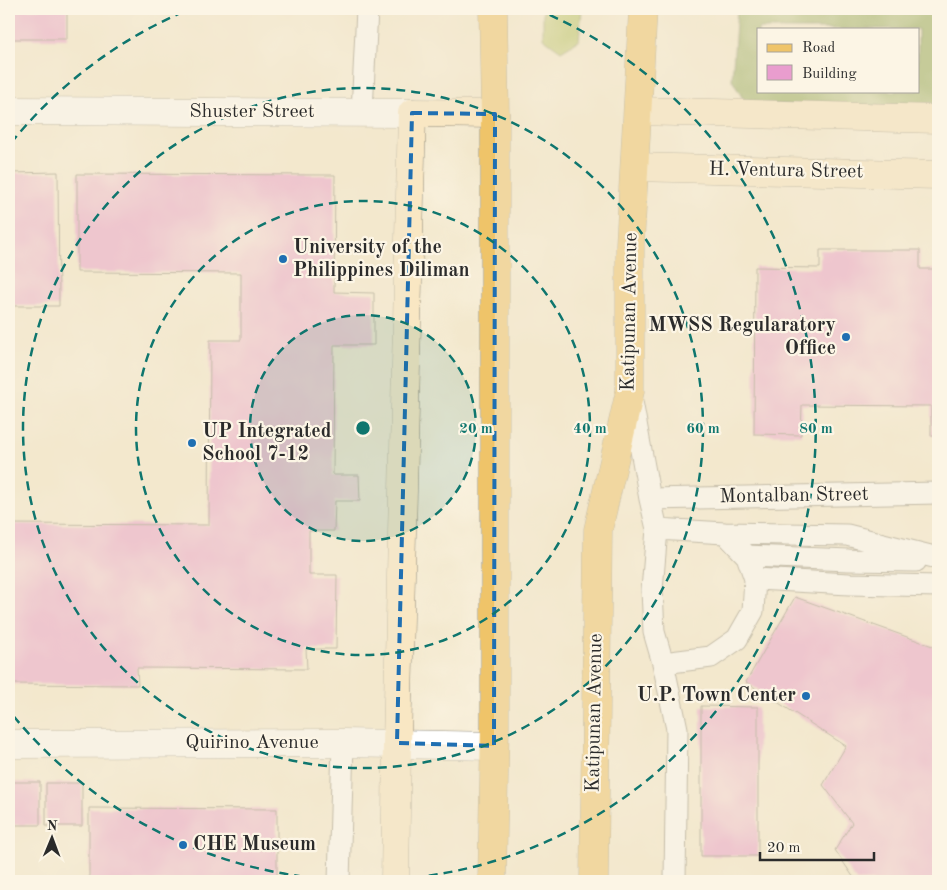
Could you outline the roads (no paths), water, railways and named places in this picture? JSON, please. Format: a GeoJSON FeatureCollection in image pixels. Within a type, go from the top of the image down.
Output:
{"type":"FeatureCollection","features":[{"type":"Feature","properties":{"kind":"main road"},"geometry":{"type":"LineString","coordinates":[[492,881],[494,746],[493,9]]}},
{"type":"Feature","properties":{"kind":"main road","name":"Katipunan Avenue"},"geometry":{"type":"LineString","coordinates":[[594,881],[598,530],[630,391],[630,244],[643,9]]}},
{"type":"Feature","properties":{"kind":"street","name":"Shuster Street"},"geometry":{"type":"LineString","coordinates":[[9,111],[494,114]]}},
{"type":"Feature","properties":{"kind":"street"},"geometry":{"type":"LineString","coordinates":[[638,111],[938,119]]}},
{"type":"Feature","properties":{"kind":"street"},"geometry":{"type":"LineString","coordinates":[[395,881],[412,113]]}},
{"type":"Feature","properties":{"kind":"street","name":"H. Ventura Street"},"geometry":{"type":"LineString","coordinates":[[635,167],[938,175]]}},
{"type":"Feature","properties":{"kind":"street","name":"Quirino Avenue"},"geometry":{"type":"LineString","coordinates":[[9,744],[397,743],[494,746]]}},
{"type":"Feature","properties":{"kind":"lane"},"geometry":{"type":"LineString","coordinates":[[362,112],[367,9]]}},
{"type":"Feature","properties":{"kind":"lane"},"geometry":{"type":"LineString","coordinates":[[630,391],[657,530],[652,590],[654,632],[663,663],[677,729],[675,881]]}},
{"type":"Feature","properties":{"kind":"lane","name":"Montalban Street"},"geometry":{"type":"LineString","coordinates":[[650,499],[938,493]]}},
{"type":"Feature","properties":{"kind":"lane"},"geometry":{"type":"LineString","coordinates":[[657,530],[847,535],[938,559]]}},
{"type":"Feature","properties":{"kind":"lane"},"geometry":{"type":"LineString","coordinates":[[663,663],[711,657],[737,639],[753,611],[755,579],[747,556],[725,532]]}},
{"type":"Feature","properties":{"kind":"lane"},"geometry":{"type":"LineString","coordinates":[[747,556],[849,560],[938,559]]}},
{"type":"Feature","properties":{"kind":"lane"},"geometry":{"type":"LineString","coordinates":[[755,579],[938,586]]}},
{"type":"Feature","properties":{"kind":"lane"},"geometry":{"type":"LineString","coordinates":[[339,881],[342,743]]}},
{"type":"Feature","properties":{"kind":"place","name":"University of the Philippines Diliman"},"geometry":{"type":"Point","coordinates":[283,259]}},
{"type":"Feature","properties":{"kind":"place","name":"MWSS Regularatory Office"},"geometry":{"type":"Point","coordinates":[846,337]}},
{"type":"Feature","properties":{"kind":"place","name":"UP Integrated School 7-12"},"geometry":{"type":"Point","coordinates":[192,443]}},
{"type":"Feature","properties":{"kind":"place","name":"U.P. Town Center"},"geometry":{"type":"Point","coordinates":[806,696]}},
{"type":"Feature","properties":{"kind":"place","name":"CHE Museum"},"geometry":{"type":"Point","coordinates":[183,845]}}]}
